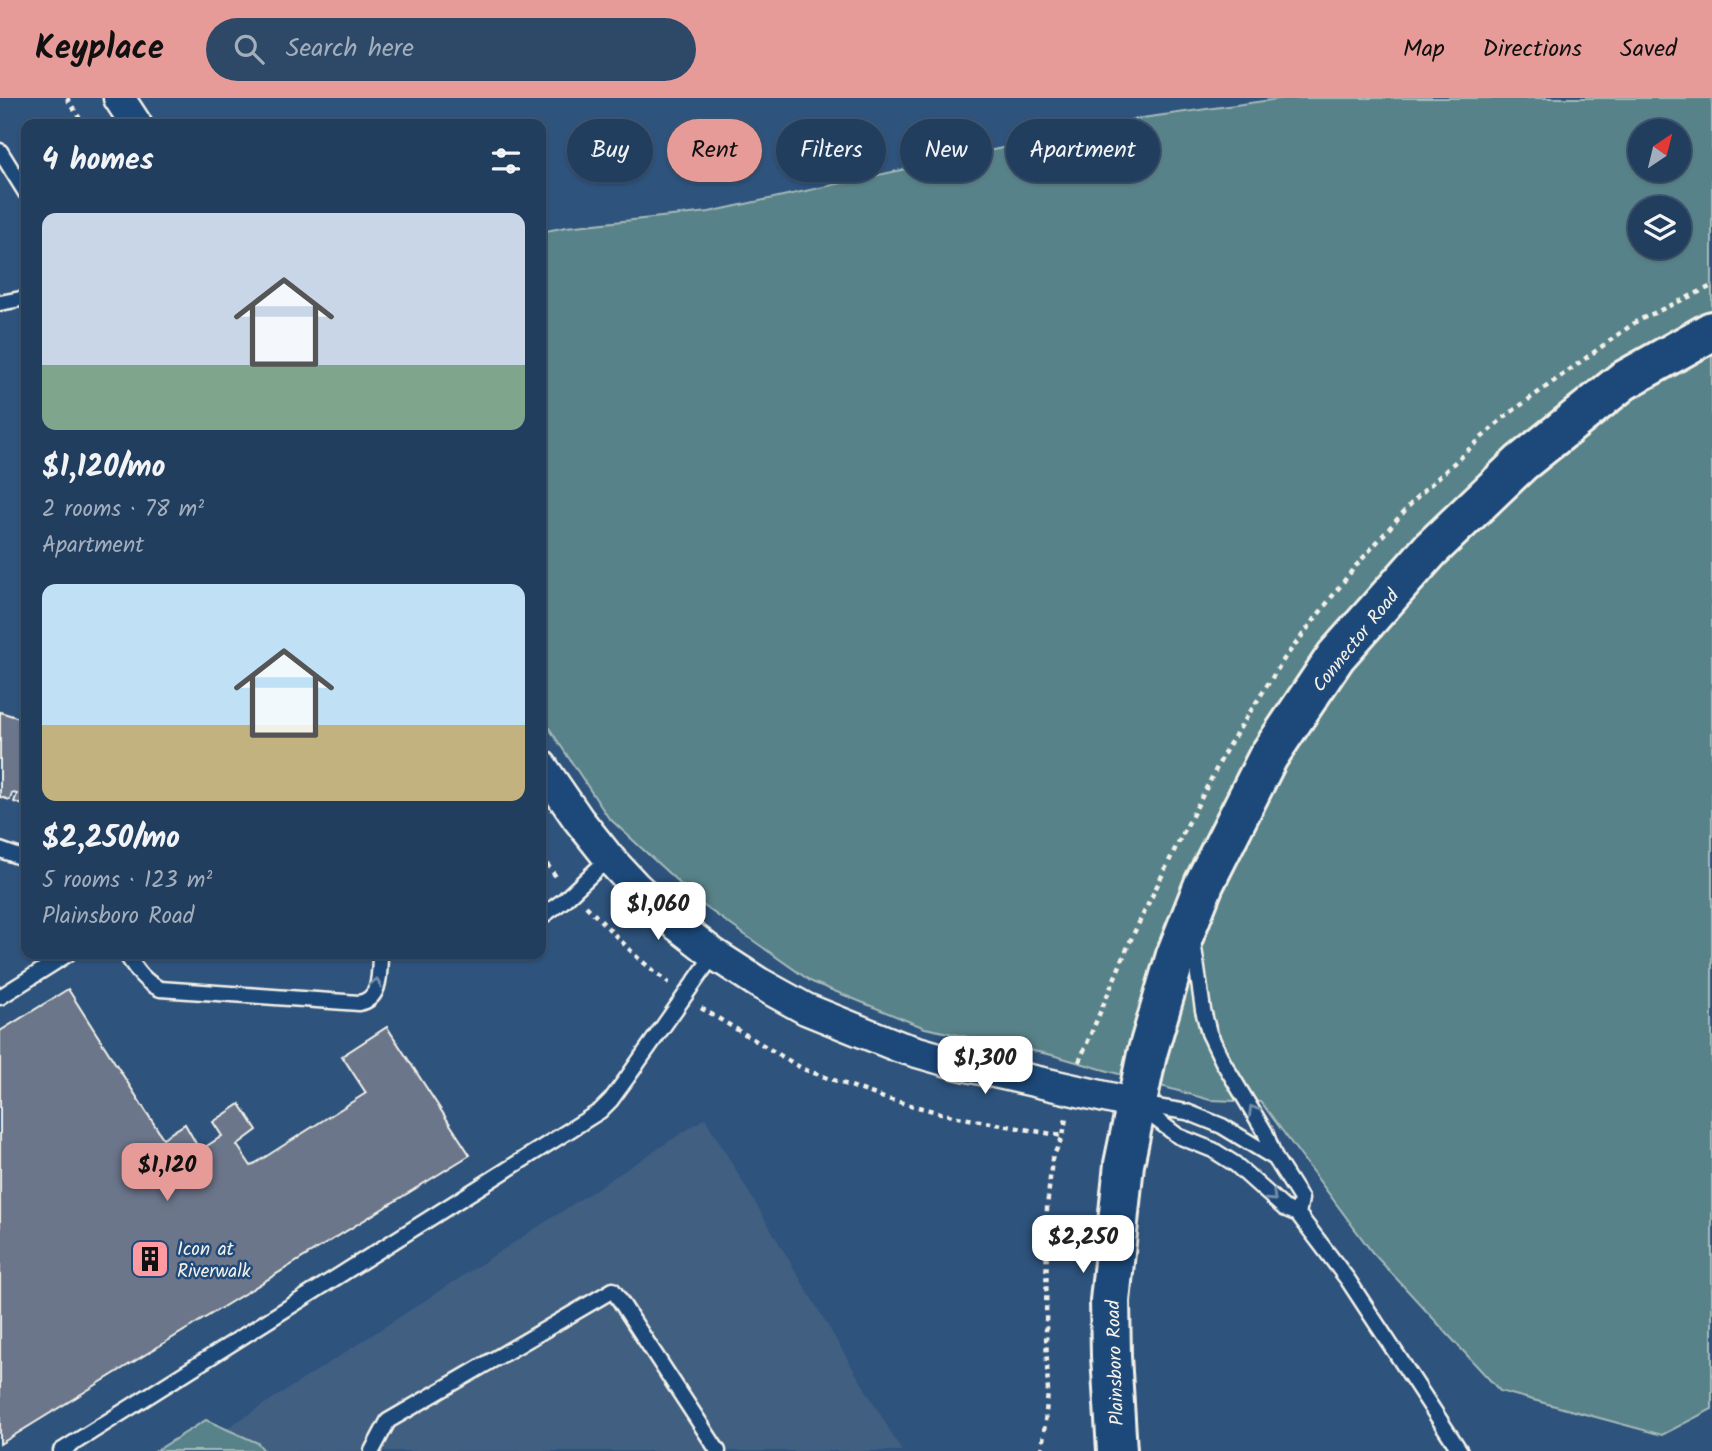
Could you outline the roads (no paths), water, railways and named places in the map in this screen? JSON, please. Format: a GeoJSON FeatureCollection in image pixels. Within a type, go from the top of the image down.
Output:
{"type":"FeatureCollection","features":[{"type":"Feature","properties":{"kind":"street"},"geometry":{"type":"LineString","coordinates":[[119,98],[133,119]]}},
{"type":"Feature","properties":{"kind":"street","name":"Connector Road"},"geometry":{"type":"LineString","coordinates":[[1136,1104],[1175,954],[1204,884],[1268,757],[1336,656],[1431,549],[1521,463],[1623,381],[1712,331]]}},
{"type":"Feature","properties":{"kind":"street"},"geometry":{"type":"LineString","coordinates":[[546,776],[609,858],[635,886],[678,926],[714,954],[759,983],[806,1009],[900,1047],[959,1064],[1136,1104]]}},
{"type":"Feature","properties":{"kind":"street","name":"Plainsboro Road"},"geometry":{"type":"LineString","coordinates":[[1117,1451],[1110,1301],[1124,1164],[1136,1104]]}},
{"type":"Feature","properties":{"kind":"lane"},"geometry":{"type":"LineString","coordinates":[[0,151],[21,185]]}},
{"type":"Feature","properties":{"kind":"lane"},"geometry":{"type":"LineString","coordinates":[[0,303],[21,299]]}},
{"type":"Feature","properties":{"kind":"lane"},"geometry":{"type":"LineString","coordinates":[[0,850],[21,857]]}},
{"type":"Feature","properties":{"kind":"lane"},"geometry":{"type":"LineString","coordinates":[[546,913],[573,893],[609,858]]}},
{"type":"Feature","properties":{"kind":"lane"},"geometry":{"type":"LineString","coordinates":[[1190,920],[1203,1010],[1209,1033],[1265,1132],[1275,1158],[1301,1199],[1298,1214]]}},
{"type":"Feature","properties":{"kind":"lane"},"geometry":{"type":"LineString","coordinates":[[61,1451],[600,1111],[627,1078],[714,954]]}},
{"type":"Feature","properties":{"kind":"lane"},"geometry":{"type":"LineString","coordinates":[[0,998],[60,959]]}},
{"type":"Feature","properties":{"kind":"lane"},"geometry":{"type":"LineString","coordinates":[[129,959],[142,977],[160,989],[359,1003],[365,1002],[375,993],[380,959]]}},
{"type":"Feature","properties":{"kind":"lane"},"geometry":{"type":"LineString","coordinates":[[1136,1104],[1187,1112],[1222,1126],[1275,1158]]}},
{"type":"Feature","properties":{"kind":"lane"},"geometry":{"type":"LineString","coordinates":[[1136,1104],[1178,1136],[1213,1150],[1235,1164],[1284,1208],[1298,1214],[1348,1280],[1460,1451]]}},
{"type":"Feature","properties":{"kind":"lane"},"geometry":{"type":"LineString","coordinates":[[372,1451],[388,1422],[614,1290],[718,1451]]}},
{"type":"Feature","properties":{"kind":"place","name":"Icon at Riverwalk"},"geometry":{"type":"Point","coordinates":[150,1259]}}]}
